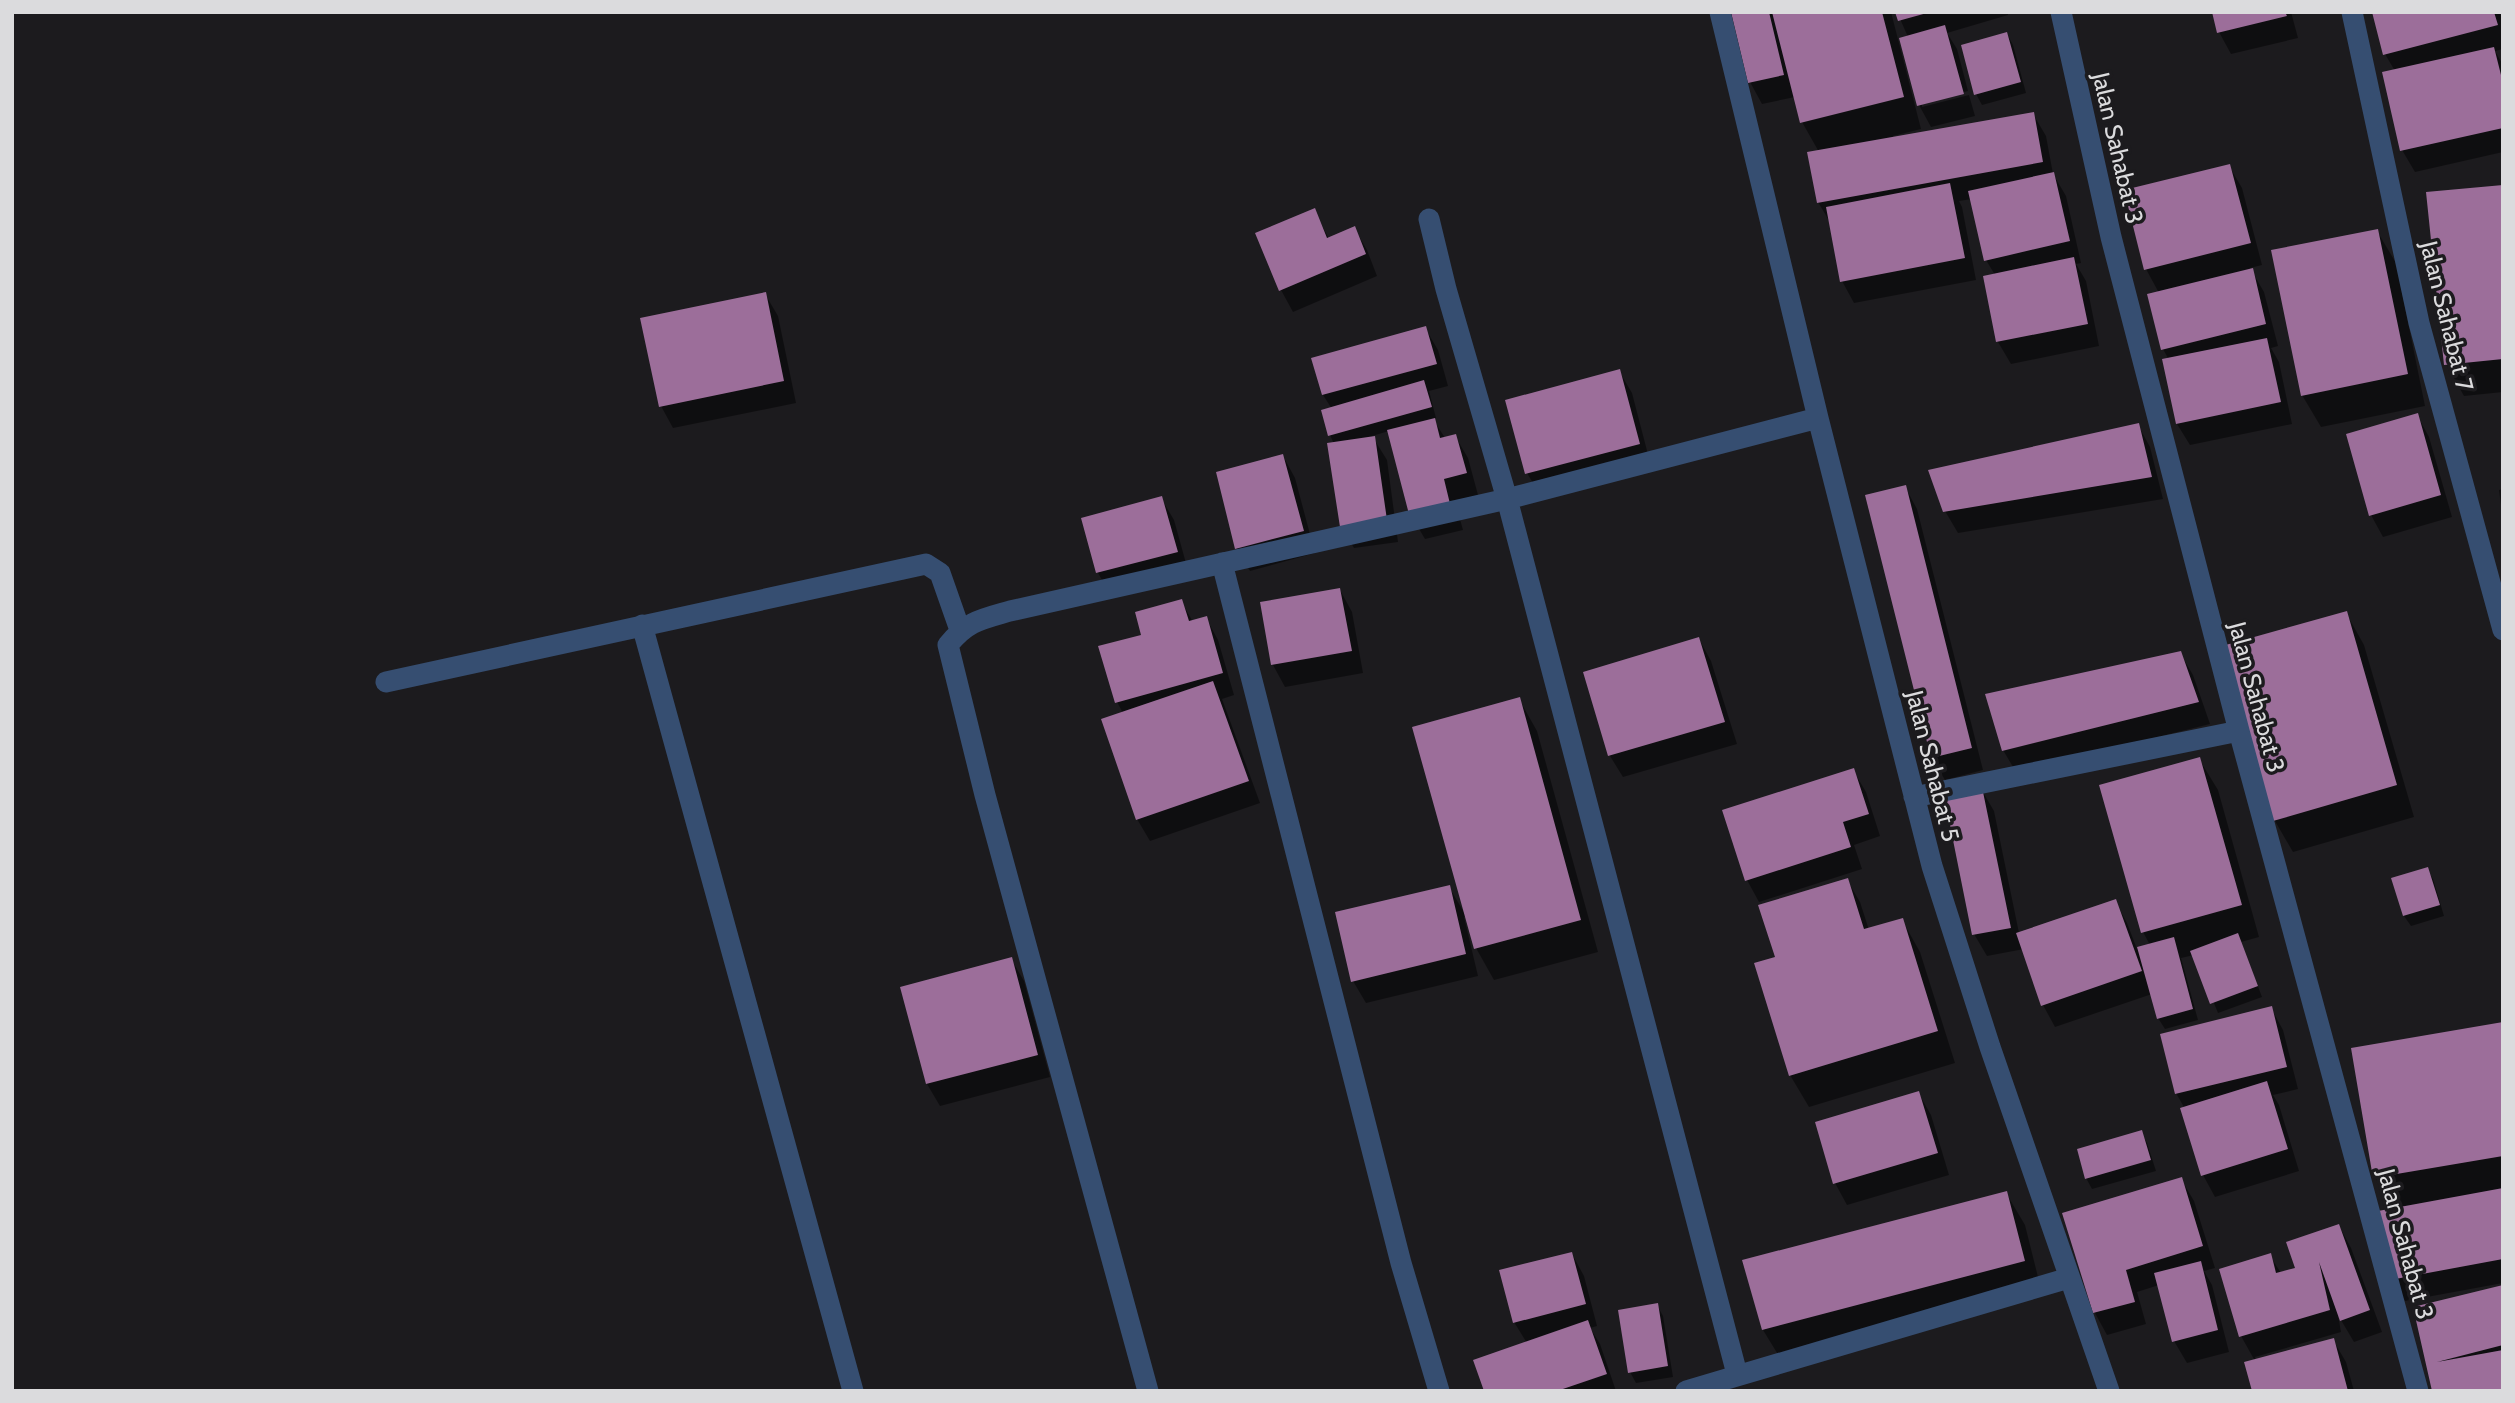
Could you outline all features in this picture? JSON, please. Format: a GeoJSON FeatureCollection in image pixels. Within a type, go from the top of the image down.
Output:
{"type":"FeatureCollection","features":[{"type":"Feature","properties":{"kind":"street","name":"Jalan Sahabat 5"},"geometry":{"type":"LineString","coordinates":[[1720,12],[1818,418],[1932,866],[1990,1047],[2109,1391]]}},
{"type":"Feature","properties":{"kind":"street","name":"Jalan Sahabat 3"},"geometry":{"type":"LineString","coordinates":[[2061,12],[2111,237],[2239,731],[2418,1391]]}},
{"type":"Feature","properties":{"kind":"street","name":"Jalan Sahabat 7"},"geometry":{"type":"LineString","coordinates":[[2352,12],[2418,323],[2503,630]]}},
{"type":"Feature","properties":{"kind":"street"},"geometry":{"type":"LineString","coordinates":[[1429,219],[1446,289],[1507,499],[1737,1374]]}},
{"type":"Feature","properties":{"kind":"street"},"geometry":{"type":"LineString","coordinates":[[1148,1391],[989,808],[948,645],[960,630],[975,621],[1010,611],[1507,499],[1818,418]]}},
{"type":"Feature","properties":{"kind":"street"},"geometry":{"type":"LineString","coordinates":[[386,682],[926,564],[934,567],[944,581],[960,630]]}},
{"type":"Feature","properties":{"kind":"street"},"geometry":{"type":"LineString","coordinates":[[1222,564],[1402,1263],[1439,1391]]}},
{"type":"Feature","properties":{"kind":"street"},"geometry":{"type":"LineString","coordinates":[[642,625],[853,1391]]}},
{"type":"Feature","properties":{"kind":"street"},"geometry":{"type":"LineString","coordinates":[[1914,797],[2239,731]]}},
{"type":"Feature","properties":{"kind":"street"},"geometry":{"type":"LineString","coordinates":[[1686,1391],[2069,1278]]}},
{"type":"Feature","properties":{"kind":"building"},"geometry":{"type":"Polygon","coordinates":[[[1731,12],[1769,12],[1784,75],[1748,83],[1731,12]]]}},
{"type":"Feature","properties":{"kind":"building"},"geometry":{"type":"Polygon","coordinates":[[[1772,12],[1882,12],[1904,97],[1800,123],[1772,12]]]}},
{"type":"Feature","properties":{"kind":"building"},"geometry":{"type":"Polygon","coordinates":[[[1895,12],[1927,12],[1927,13],[1898,21],[1895,12]]]}},
{"type":"Feature","properties":{"kind":"building"},"geometry":{"type":"Polygon","coordinates":[[[2212,12],[2285,12],[2287,16],[2217,33],[2212,12]]]}},
{"type":"Feature","properties":{"kind":"building"},"geometry":{"type":"Polygon","coordinates":[[[2372,12],[2494,12],[2498,25],[2383,55],[2372,12]]]}},
{"type":"Feature","properties":{"kind":"building"},"geometry":{"type":"Polygon","coordinates":[[[1945,25],[1964,94],[1917,106],[1899,38],[1945,25]]]}},
{"type":"Feature","properties":{"kind":"building"},"geometry":{"type":"Polygon","coordinates":[[[2007,32],[2021,82],[1974,95],[1961,45],[2007,32]]]}},
{"type":"Feature","properties":{"kind":"building"},"geometry":{"type":"Polygon","coordinates":[[[2494,47],[2503,83],[2503,128],[2400,151],[2382,72],[2494,47]]]}},
{"type":"Feature","properties":{"kind":"building"},"geometry":{"type":"Polygon","coordinates":[[[2034,112],[2043,162],[1817,203],[1807,152],[2034,112]]]}},
{"type":"Feature","properties":{"kind":"building"},"geometry":{"type":"Polygon","coordinates":[[[2230,164],[2251,243],[2144,270],[2124,190],[2230,164]]]}},
{"type":"Feature","properties":{"kind":"building"},"geometry":{"type":"Polygon","coordinates":[[[2054,172],[2070,241],[1984,261],[1968,191],[2054,172]]]}},
{"type":"Feature","properties":{"kind":"building"},"geometry":{"type":"Polygon","coordinates":[[[1950,183],[1965,258],[1840,282],[1826,207],[1950,183]]]}},
{"type":"Feature","properties":{"kind":"building"},"geometry":{"type":"Polygon","coordinates":[[[2503,185],[2503,359],[2444,365],[2426,192],[2503,185]]]}},
{"type":"Feature","properties":{"kind":"building"},"geometry":{"type":"Polygon","coordinates":[[[1315,208],[1327,238],[1355,226],[1366,254],[1279,291],[1255,233],[1315,208]]]}},
{"type":"Feature","properties":{"kind":"building"},"geometry":{"type":"Polygon","coordinates":[[[2378,229],[2408,374],[2301,396],[2271,250],[2378,229]]]}},
{"type":"Feature","properties":{"kind":"building"},"geometry":{"type":"Polygon","coordinates":[[[2074,257],[2088,324],[1996,342],[1983,276],[2074,257]]]}},
{"type":"Feature","properties":{"kind":"building"},"geometry":{"type":"Polygon","coordinates":[[[2253,268],[2266,324],[2161,350],[2147,294],[2253,268]]]}},
{"type":"Feature","properties":{"kind":"building"},"geometry":{"type":"Polygon","coordinates":[[[766,292],[784,381],[659,407],[640,318],[766,292]]]}},
{"type":"Feature","properties":{"kind":"building"},"geometry":{"type":"Polygon","coordinates":[[[1426,326],[1437,364],[1322,395],[1311,358],[1426,326]]]}},
{"type":"Feature","properties":{"kind":"building"},"geometry":{"type":"Polygon","coordinates":[[[2267,338],[2281,402],[2176,424],[2162,359],[2267,338]]]}},
{"type":"Feature","properties":{"kind":"building"},"geometry":{"type":"Polygon","coordinates":[[[1620,369],[1640,444],[1525,474],[1505,400],[1620,369]]]}},
{"type":"Feature","properties":{"kind":"building"},"geometry":{"type":"Polygon","coordinates":[[[1424,380],[1432,407],[1328,436],[1321,410],[1424,380]]]}},
{"type":"Feature","properties":{"kind":"building"},"geometry":{"type":"Polygon","coordinates":[[[2418,413],[2441,495],[2369,516],[2346,434],[2418,413]]]}},
{"type":"Feature","properties":{"kind":"building"},"geometry":{"type":"Polygon","coordinates":[[[1435,418],[1440,438],[1456,434],[1467,473],[1444,479],[1451,508],[1410,518],[1387,430],[1435,418]]]}},
{"type":"Feature","properties":{"kind":"building"},"geometry":{"type":"Polygon","coordinates":[[[2139,423],[2152,477],[1943,512],[1928,470],[2139,423]]]}},
{"type":"Feature","properties":{"kind":"building"},"geometry":{"type":"Polygon","coordinates":[[[1375,436],[1387,520],[1340,527],[1327,443],[1375,436]]]}},
{"type":"Feature","properties":{"kind":"building"},"geometry":{"type":"Polygon","coordinates":[[[1283,454],[1304,531],[1235,549],[1216,472],[1283,454]]]}},
{"type":"Feature","properties":{"kind":"building"},"geometry":{"type":"Polygon","coordinates":[[[1906,485],[1972,748],[1931,758],[1865,495],[1906,485]]]}},
{"type":"Feature","properties":{"kind":"building"},"geometry":{"type":"Polygon","coordinates":[[[1162,496],[1178,552],[1096,573],[1081,518],[1162,496]]]}},
{"type":"Feature","properties":{"kind":"building"},"geometry":{"type":"Polygon","coordinates":[[[1340,588],[1352,651],[1271,665],[1260,602],[1340,588]]]}},
{"type":"Feature","properties":{"kind":"building"},"geometry":{"type":"Polygon","coordinates":[[[1182,599],[1189,621],[1207,616],[1223,673],[1115,703],[1098,646],[1141,635],[1135,612],[1182,599]]]}},
{"type":"Feature","properties":{"kind":"building"},"geometry":{"type":"Polygon","coordinates":[[[2347,611],[2397,785],[2273,821],[2222,646],[2347,611]]]}},
{"type":"Feature","properties":{"kind":"building"},"geometry":{"type":"Polygon","coordinates":[[[1699,637],[1725,722],[1608,756],[1583,672],[1699,637]]]}},
{"type":"Feature","properties":{"kind":"building"},"geometry":{"type":"Polygon","coordinates":[[[2181,651],[2199,702],[2002,751],[1985,694],[2181,651]]]}},
{"type":"Feature","properties":{"kind":"building"},"geometry":{"type":"Polygon","coordinates":[[[1213,681],[1249,781],[1136,820],[1101,719],[1213,681]]]}},
{"type":"Feature","properties":{"kind":"building"},"geometry":{"type":"Polygon","coordinates":[[[1520,697],[1581,920],[1474,949],[1412,727],[1520,697]]]}},
{"type":"Feature","properties":{"kind":"building"},"geometry":{"type":"Polygon","coordinates":[[[2200,757],[2242,905],[2141,933],[2099,785],[2200,757]]]}},
{"type":"Feature","properties":{"kind":"building"},"geometry":{"type":"Polygon","coordinates":[[[1854,768],[1869,814],[1843,822],[1851,847],[1745,881],[1722,810],[1854,768]]]}},
{"type":"Feature","properties":{"kind":"building"},"geometry":{"type":"Polygon","coordinates":[[[1982,787],[2011,928],[1972,935],[1944,795],[1982,787]]]}},
{"type":"Feature","properties":{"kind":"building"},"geometry":{"type":"Polygon","coordinates":[[[2428,867],[2440,905],[2403,916],[2391,878],[2428,867]]]}},
{"type":"Feature","properties":{"kind":"building"},"geometry":{"type":"Polygon","coordinates":[[[1848,878],[1864,929],[1903,918],[1938,1031],[1789,1076],[1754,963],[1775,957],[1758,905],[1848,878]]]}},
{"type":"Feature","properties":{"kind":"building"},"geometry":{"type":"Polygon","coordinates":[[[1450,885],[1466,954],[1351,982],[1335,912],[1450,885]]]}},
{"type":"Feature","properties":{"kind":"building"},"geometry":{"type":"Polygon","coordinates":[[[2116,899],[2142,971],[2041,1006],[2016,933],[2116,899]]]}},
{"type":"Feature","properties":{"kind":"building"},"geometry":{"type":"Polygon","coordinates":[[[2238,933],[2258,986],[2210,1004],[2190,951],[2238,933]]]}},
{"type":"Feature","properties":{"kind":"building"},"geometry":{"type":"Polygon","coordinates":[[[2174,937],[2193,1009],[2157,1019],[2137,947],[2174,937]]]}},
{"type":"Feature","properties":{"kind":"building"},"geometry":{"type":"Polygon","coordinates":[[[1012,957],[1038,1055],[926,1084],[900,987],[1012,957]]]}},
{"type":"Feature","properties":{"kind":"building"},"geometry":{"type":"Polygon","coordinates":[[[2272,1006],[2287,1067],[2175,1094],[2160,1034],[2272,1006]]]}},
{"type":"Feature","properties":{"kind":"building"},"geometry":{"type":"Polygon","coordinates":[[[2503,1022],[2503,1156],[2373,1178],[2351,1048],[2503,1022]]]}},
{"type":"Feature","properties":{"kind":"building"},"geometry":{"type":"Polygon","coordinates":[[[2267,1081],[2288,1149],[2201,1176],[2180,1108],[2267,1081]]]}},
{"type":"Feature","properties":{"kind":"building"},"geometry":{"type":"Polygon","coordinates":[[[1919,1091],[1938,1153],[1833,1184],[1815,1122],[1919,1091]]]}},
{"type":"Feature","properties":{"kind":"building"},"geometry":{"type":"Polygon","coordinates":[[[2142,1130],[2151,1160],[2085,1179],[2077,1149],[2142,1130]]]}},
{"type":"Feature","properties":{"kind":"building"},"geometry":{"type":"Polygon","coordinates":[[[2182,1177],[2203,1246],[2126,1270],[2135,1302],[2093,1313],[2062,1213],[2182,1177]]]}},
{"type":"Feature","properties":{"kind":"building"},"geometry":{"type":"Polygon","coordinates":[[[2503,1188],[2503,1259],[2390,1280],[2378,1211],[2503,1188]]]}},
{"type":"Feature","properties":{"kind":"building"},"geometry":{"type":"Polygon","coordinates":[[[2007,1191],[2025,1261],[1762,1330],[1742,1260],[2007,1191]]]}},
{"type":"Feature","properties":{"kind":"building"},"geometry":{"type":"Polygon","coordinates":[[[2339,1224],[2370,1310],[2340,1321],[2319,1262],[2330,1310],[2239,1337],[2219,1269],[2271,1253],[2276,1273],[2295,1268],[2286,1242],[2339,1224]]]}},
{"type":"Feature","properties":{"kind":"building"},"geometry":{"type":"Polygon","coordinates":[[[1572,1252],[1586,1304],[1513,1323],[1499,1270],[1572,1252]]]}},
{"type":"Feature","properties":{"kind":"building"},"geometry":{"type":"Polygon","coordinates":[[[2201,1261],[2218,1330],[2172,1342],[2154,1273],[2201,1261]]]}},
{"type":"Feature","properties":{"kind":"building"},"geometry":{"type":"Polygon","coordinates":[[[2503,1285],[2503,1345],[2437,1362],[2503,1350],[2503,1391],[2432,1391],[2413,1307],[2503,1285]]]}},
{"type":"Feature","properties":{"kind":"building"},"geometry":{"type":"Polygon","coordinates":[[[1658,1303],[1668,1366],[1628,1373],[1618,1310],[1658,1303]]]}},
{"type":"Feature","properties":{"kind":"building"},"geometry":{"type":"Polygon","coordinates":[[[1588,1320],[1607,1374],[1557,1391],[1484,1391],[1473,1360],[1588,1320]]]}},
{"type":"Feature","properties":{"kind":"building"},"geometry":{"type":"Polygon","coordinates":[[[2334,1338],[2348,1391],[2252,1391],[2244,1362],[2334,1338]]]}}]}
